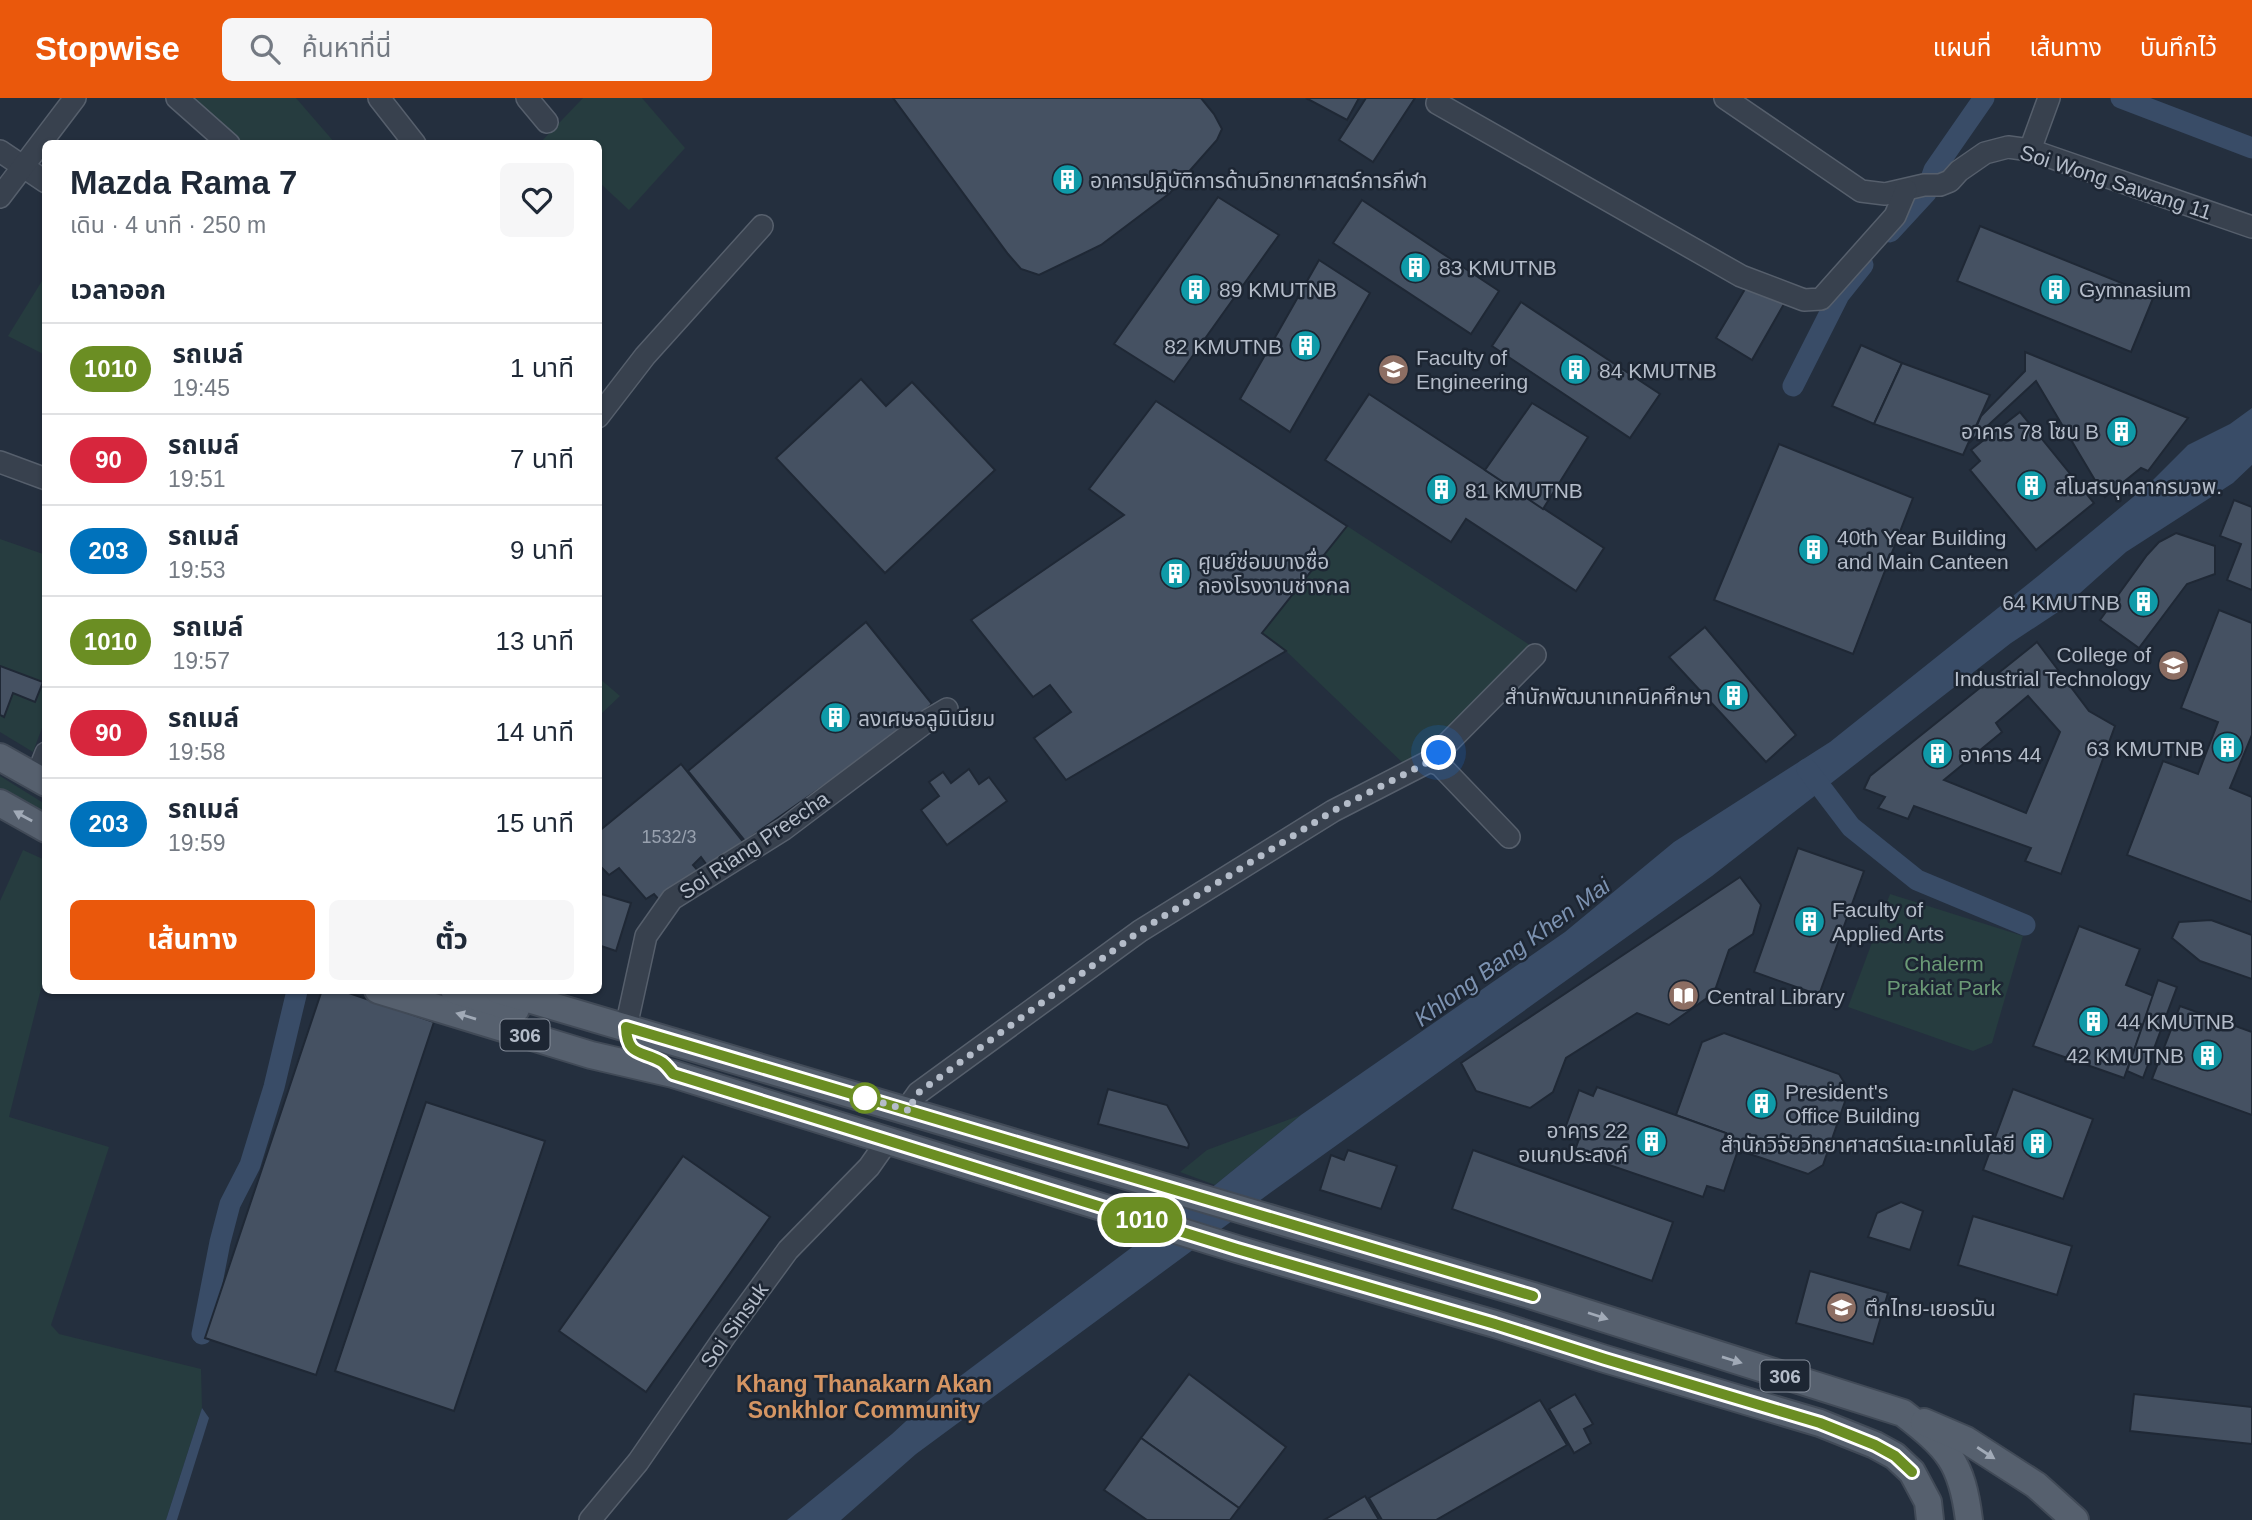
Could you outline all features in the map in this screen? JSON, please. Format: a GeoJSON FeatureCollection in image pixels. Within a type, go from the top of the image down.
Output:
{"type":"FeatureCollection","features":[{"type":"Feature","properties":{"kind":"main road"},"geometry":{"type":"LineString","coordinates":[[0,757],[41,780]]}},
{"type":"Feature","properties":{"kind":"main road"},"geometry":{"type":"LineString","coordinates":[[0,803],[42,827]]}},
{"type":"Feature","properties":{"kind":"main road","name":"306"},"geometry":{"type":"LineString","coordinates":[[391,994],[591,1055],[673,1074],[1237,1249],[1820,1423],[1895,1456],[1912,1472],[1928,1502],[1930,1520]]}},
{"type":"Feature","properties":{"kind":"main road"},"geometry":{"type":"LineString","coordinates":[[467,994],[573,1027],[580,1033],[591,1055]]}},
{"type":"Feature","properties":{"kind":"main road","name":"306"},"geometry":{"type":"LineString","coordinates":[[512,994],[1533,1296],[1903,1413],[1947,1452],[1961,1476],[1969,1520]]}},
{"type":"Feature","properties":{"kind":"main road"},"geometry":{"type":"LineString","coordinates":[[626,1027],[626,1041],[630,1048],[664,1064],[673,1074]]}},
{"type":"Feature","properties":{"kind":"main road"},"geometry":{"type":"LineString","coordinates":[[1903,1413],[1966,1440],[2036,1485],[2074,1520]]}},
{"type":"Feature","properties":{"kind":"street"},"geometry":{"type":"LineString","coordinates":[[43,140],[75,98]]}},
{"type":"Feature","properties":{"kind":"street"},"geometry":{"type":"LineString","coordinates":[[177,98],[224,140]]}},
{"type":"Feature","properties":{"kind":"street"},"geometry":{"type":"LineString","coordinates":[[379,98],[412,140]]}},
{"type":"Feature","properties":{"kind":"street"},"geometry":{"type":"LineString","coordinates":[[527,98],[547,122]]}},
{"type":"Feature","properties":{"kind":"street"},"geometry":{"type":"LineString","coordinates":[[1726,98],[1861,191],[1885,194],[1923,187]]}},
{"type":"Feature","properties":{"kind":"street"},"geometry":{"type":"LineString","coordinates":[[2030,150],[2049,98]]}},
{"type":"Feature","properties":{"kind":"street"},"geometry":{"type":"LineString","coordinates":[[1437,103],[1741,276],[1804,300],[1821,299],[1923,187]]}},
{"type":"Feature","properties":{"kind":"street"},"geometry":{"type":"LineString","coordinates":[[0,197],[42,141]]}},
{"type":"Feature","properties":{"kind":"street","name":"Soi Wong Sawang 11"},"geometry":{"type":"LineString","coordinates":[[1923,187],[1950,181],[1985,153],[2008,147],[2030,150],[2252,227]]}},
{"type":"Feature","properties":{"kind":"street"},"geometry":{"type":"LineString","coordinates":[[0,151],[42,179]]}},
{"type":"Feature","properties":{"kind":"street"},"geometry":{"type":"LineString","coordinates":[[602,412],[645,356],[762,226]]}},
{"type":"Feature","properties":{"kind":"street"},"geometry":{"type":"LineString","coordinates":[[0,462],[42,478]]}},
{"type":"Feature","properties":{"kind":"street"},"geometry":{"type":"LineString","coordinates":[[911,1111],[913,1100],[918,1093],[1133,936],[1333,811],[1430,761],[1535,655]]}},
{"type":"Feature","properties":{"kind":"street","name":"Soi Riang Preecha"},"geometry":{"type":"LineString","coordinates":[[626,1027],[646,936],[672,899],[784,829],[947,709]]}},
{"type":"Feature","properties":{"kind":"street"},"geometry":{"type":"LineString","coordinates":[[1430,761],[1440,765],[1509,837]]}},
{"type":"Feature","properties":{"kind":"street","name":"Soi Sinsuk"},"geometry":{"type":"LineString","coordinates":[[590,1520],[638,1462],[788,1250],[869,1167],[888,1140]]}},
{"type":"Feature","properties":{"kind":"green space"},"geometry":{"type":"Polygon","coordinates":[[[183,98],[296,98],[332,140],[232,140],[183,98]]]}},
{"type":"Feature","properties":{"kind":"green space"},"geometry":{"type":"Polygon","coordinates":[[[583,98],[642,98],[685,148],[629,210],[602,185],[602,140],[543,140],[583,98]]]}},
{"type":"Feature","properties":{"kind":"green space"},"geometry":{"type":"Polygon","coordinates":[[[42,281],[42,353],[8,336],[42,281]]]}},
{"type":"Feature","properties":{"kind":"green space"},"geometry":{"type":"Polygon","coordinates":[[[1347,526],[1533,647],[1429,755],[1406,766],[1286,651],[1262,633],[1347,526]]]}},
{"type":"Feature","properties":{"kind":"green space"},"geometry":{"type":"Polygon","coordinates":[[[0,539],[42,554],[42,728],[33,752],[0,732],[0,539]]]}},
{"type":"Feature","properties":{"kind":"green space"},"geometry":{"type":"Polygon","coordinates":[[[602,681],[620,696],[602,713],[602,681]]]}},
{"type":"Feature","properties":{"kind":"green space"},"geometry":{"type":"Polygon","coordinates":[[[0,776],[42,802],[42,812],[0,789],[0,776]]]}},
{"type":"Feature","properties":{"kind":"green space"},"geometry":{"type":"Polygon","coordinates":[[[23,850],[42,859],[42,985],[9,1117],[109,1147],[51,1325],[59,1334],[201,1369],[202,1408],[166,1520],[0,1520],[0,901],[23,850]]]}},
{"type":"Feature","properties":{"kind":"green space","name":"Chalerm Prakiat Park"},"geometry":{"type":"Polygon","coordinates":[[[1890,894],[2023,936],[1992,1043],[1973,1051],[1848,1007],[1890,894]]]}},
{"type":"Feature","properties":{"kind":"green space"},"geometry":{"type":"Polygon","coordinates":[[[1301,1115],[1215,1185],[1180,1172],[1207,1150],[1301,1115]]]}},
{"type":"Feature","properties":{"kind":"water","name":"Khlong Bang Khen Mai"},"geometry":{"type":"Polygon","coordinates":[[[2252,408],[2252,465],[2233,483],[2126,552],[2061,610],[2011,643],[1712,876],[1270,1193],[916,1454],[841,1520],[787,1520],[892,1434],[931,1398],[1215,1185],[1301,1115],[1565,932],[1674,842],[1830,742],[2038,576],[2150,483],[2188,445],[2230,424],[2252,408]]]}},
{"type":"Feature","properties":{"kind":"water"},"geometry":{"type":"Polygon","coordinates":[[[202,1408],[209,1418],[177,1520],[166,1520],[202,1408]]]}},
{"type":"Feature","properties":{"kind":"building","name":"อาคารปฏิบัติการด้านวิทยาศาสตร์การกีฬา"},"geometry":{"type":"Polygon","coordinates":[[[893,98],[1201,98],[1222,129],[1217,140],[1170,193],[1101,245],[1039,275],[1021,269],[1008,254],[893,98]]]}},
{"type":"Feature","properties":{"kind":"building"},"geometry":{"type":"Polygon","coordinates":[[[1306,98],[1359,98],[1347,120],[1306,98]]]}},
{"type":"Feature","properties":{"kind":"building"},"geometry":{"type":"Polygon","coordinates":[[[1366,98],[1415,98],[1373,162],[1339,140],[1366,98]]]}},
{"type":"Feature","properties":{"kind":"building","name":"89 KMUTNB"},"geometry":{"type":"Polygon","coordinates":[[[1218,197],[1279,235],[1174,382],[1114,344],[1218,197]]]}},
{"type":"Feature","properties":{"kind":"building","name":"83 KMUTNB"},"geometry":{"type":"Polygon","coordinates":[[[1362,200],[1499,291],[1471,334],[1333,243],[1362,200]]]}},
{"type":"Feature","properties":{"kind":"building","name":"Gymnasium"},"geometry":{"type":"Polygon","coordinates":[[[1980,226],[2154,296],[2131,352],[1957,281],[1980,226]]]}},
{"type":"Feature","properties":{"kind":"building","name":"82 KMUTNB"},"geometry":{"type":"Polygon","coordinates":[[[1319,260],[1370,293],[1290,432],[1240,399],[1319,260]]]}},
{"type":"Feature","properties":{"kind":"building"},"geometry":{"type":"Polygon","coordinates":[[[1748,284],[1784,304],[1752,360],[1716,338],[1748,284]]]}},
{"type":"Feature","properties":{"kind":"building","name":"84 KMUTNB"},"geometry":{"type":"Polygon","coordinates":[[[1521,302],[1660,394],[1630,438],[1492,346],[1521,302]]]}},
{"type":"Feature","properties":{"kind":"building"},"geometry":{"type":"Polygon","coordinates":[[[1861,345],[1902,363],[1874,424],[1832,406],[1861,345]]]}},
{"type":"Feature","properties":{"kind":"building","name":"อาคาร 78 โซน B"},"geometry":{"type":"Polygon","coordinates":[[[2025,352],[2188,418],[2148,471],[2141,468],[2105,497],[2036,381],[1969,443],[1981,416],[2025,371],[2025,352]]]}},
{"type":"Feature","properties":{"kind":"building"},"geometry":{"type":"Polygon","coordinates":[[[1902,363],[1990,395],[1963,455],[1874,424],[1902,363]]]}},
{"type":"Feature","properties":{"kind":"building"},"geometry":{"type":"Polygon","coordinates":[[[861,379],[886,406],[912,382],[995,470],[885,573],[776,458],[861,379]]]}},
{"type":"Feature","properties":{"kind":"building","name":"81 KMUTNB"},"geometry":{"type":"Polygon","coordinates":[[[1369,394],[1604,548],[1576,591],[1466,519],[1451,542],[1325,460],[1369,394]]]}},
{"type":"Feature","properties":{"kind":"building","name":"ศูนย์ซ่อมบางซื่อ กองโรงงานช่างกล"},"geometry":{"type":"Polygon","coordinates":[[[1156,401],[1347,526],[1262,633],[1286,651],[1066,780],[1034,738],[1071,712],[1050,685],[1033,697],[971,620],[1124,515],[1089,489],[1156,401]]]}},
{"type":"Feature","properties":{"kind":"building"},"geometry":{"type":"Polygon","coordinates":[[[1532,403],[1588,437],[1543,509],[1485,470],[1532,403]]]}},
{"type":"Feature","properties":{"kind":"building","name":"สโมสรบุคลากรมจพ."},"geometry":{"type":"Polygon","coordinates":[[[2020,412],[2094,503],[2036,550],[1970,470],[1980,461],[1971,450],[2020,412]]]}},
{"type":"Feature","properties":{"kind":"building","name":"40th Year Building and Main Canteen"},"geometry":{"type":"Polygon","coordinates":[[[1779,444],[1913,498],[1853,654],[1714,600],[1779,444]]]}},
{"type":"Feature","properties":{"kind":"building"},"geometry":{"type":"Polygon","coordinates":[[[2234,500],[2252,507],[2252,590],[2227,580],[2241,544],[2220,536],[2234,500]]]}},
{"type":"Feature","properties":{"kind":"building","name":"64 KMUTNB"},"geometry":{"type":"Polygon","coordinates":[[[2176,533],[2215,546],[2215,574],[2187,584],[2139,648],[2100,620],[2147,555],[2159,542],[2176,533]]]}},
{"type":"Feature","properties":{"kind":"building","name":"63 KMUTNB"},"geometry":{"type":"Polygon","coordinates":[[[2219,610],[2252,623],[2252,735],[2230,788],[2252,797],[2252,902],[2127,855],[2163,761],[2198,774],[2218,722],[2181,708],[2219,610]]]}},
{"type":"Feature","properties":{"kind":"building","name":"ลงเศษอลูมิเนียม"},"geometry":{"type":"Polygon","coordinates":[[[866,622],[932,704],[902,731],[745,841],[688,771],[866,622]]]}},
{"type":"Feature","properties":{"kind":"building","name":"สำนักพัฒนาเทคนิคศึกษา"},"geometry":{"type":"Polygon","coordinates":[[[1705,627],[1796,735],[1766,762],[1669,657],[1705,627]]]}},
{"type":"Feature","properties":{"kind":"building","name":"อาคาร 44"},"geometry":{"type":"Polygon","coordinates":[[[2037,642],[2089,711],[2115,726],[2061,874],[2025,861],[2031,848],[1914,806],[1908,819],[1878,808],[1885,797],[1864,789],[1870,776],[2037,642]],[[2028,696],[1996,723],[2002,732],[1944,780],[2026,813],[2060,732],[2028,696]]]}},
{"type":"Feature","properties":{"kind":"building"},"geometry":{"type":"Polygon","coordinates":[[[0,666],[42,682],[35,702],[13,693],[4,717],[0,715],[0,666]]]}},
{"type":"Feature","properties":{"kind":"building"},"geometry":{"type":"Polygon","coordinates":[[[681,764],[744,843],[709,868],[701,857],[693,865],[700,873],[661,902],[654,894],[646,899],[619,868],[609,875],[602,868],[602,829],[681,764]]]}},
{"type":"Feature","properties":{"kind":"building"},"geometry":{"type":"Polygon","coordinates":[[[969,769],[979,784],[989,777],[1007,801],[947,845],[921,810],[939,796],[929,782],[943,772],[951,783],[969,769]]]}},
{"type":"Feature","properties":{"kind":"building","name":"Faculty of Applied Arts"},"geometry":{"type":"Polygon","coordinates":[[[1798,848],[1864,871],[1819,995],[1754,972],[1798,848]]]}},
{"type":"Feature","properties":{"kind":"building"},"geometry":{"type":"Polygon","coordinates":[[[1740,877],[1761,905],[1753,934],[1729,950],[1714,993],[1669,1025],[1637,1013],[1566,1058],[1553,1092],[1530,1108],[1476,1091],[1461,1063],[1740,877]]]}},
{"type":"Feature","properties":{"kind":"building"},"geometry":{"type":"Polygon","coordinates":[[[602,894],[631,903],[616,951],[602,946],[602,894]]]}},
{"type":"Feature","properties":{"kind":"building"},"geometry":{"type":"Polygon","coordinates":[[[2211,920],[2252,935],[2252,979],[2200,961],[2172,938],[2179,922],[2211,920]]]}},
{"type":"Feature","properties":{"kind":"building","name":"44 KMUTNB"},"geometry":{"type":"Polygon","coordinates":[[[2079,926],[2140,949],[2126,985],[2154,996],[2124,1078],[2033,1046],[2079,926]]]}},
{"type":"Feature","properties":{"kind":"building"},"geometry":{"type":"Polygon","coordinates":[[[2158,980],[2177,987],[2143,1078],[2127,1071],[2158,980]]]}},
{"type":"Feature","properties":{"kind":"building"},"geometry":{"type":"Polygon","coordinates":[[[321,994],[352,994],[434,1022],[316,1375],[205,1338],[321,994]]]}},
{"type":"Feature","properties":{"kind":"building","name":"42 KMUTNB"},"geometry":{"type":"Polygon","coordinates":[[[2180,1006],[2252,1032],[2252,1115],[2152,1079],[2180,1006]]]}},
{"type":"Feature","properties":{"kind":"building","name":"President's Office Building"},"geometry":{"type":"Polygon","coordinates":[[[1724,1033],[1839,1074],[1849,1090],[1823,1165],[1808,1174],[1722,1145],[1726,1133],[1676,1115],[1702,1042],[1724,1033]]]}},
{"type":"Feature","properties":{"kind":"building","name":"อาคาร 22 อเนกประสงค์"},"geometry":{"type":"Polygon","coordinates":[[[1597,1087],[1726,1133],[1722,1145],[1738,1150],[1724,1191],[1707,1186],[1703,1197],[1574,1153],[1579,1139],[1563,1134],[1579,1090],[1593,1096],[1597,1087]]]}},
{"type":"Feature","properties":{"kind":"building"},"geometry":{"type":"Polygon","coordinates":[[[1108,1089],[1167,1105],[1189,1144],[1188,1148],[1098,1124],[1108,1089]]]}},
{"type":"Feature","properties":{"kind":"building","name":"สำนักวิจัยวิทยาศาสตร์และเทคโนโลยี"},"geometry":{"type":"Polygon","coordinates":[[[2013,1089],[2093,1119],[2063,1199],[1983,1170],[2013,1089]]]}},
{"type":"Feature","properties":{"kind":"building"},"geometry":{"type":"Polygon","coordinates":[[[426,1102],[545,1141],[454,1411],[335,1371],[426,1102]]]}},
{"type":"Feature","properties":{"kind":"building"},"geometry":{"type":"Polygon","coordinates":[[[1348,1150],[1397,1166],[1381,1209],[1320,1190],[1331,1155],[1344,1160],[1348,1150]]]}},
{"type":"Feature","properties":{"kind":"building"},"geometry":{"type":"Polygon","coordinates":[[[1473,1150],[1673,1222],[1652,1281],[1452,1209],[1473,1150]]]}},
{"type":"Feature","properties":{"kind":"building"},"geometry":{"type":"Polygon","coordinates":[[[683,1156],[770,1217],[646,1392],[559,1331],[683,1156]]]}},
{"type":"Feature","properties":{"kind":"building"},"geometry":{"type":"Polygon","coordinates":[[[1901,1202],[1923,1211],[1910,1250],[1868,1237],[1877,1213],[1901,1202]]]}},
{"type":"Feature","properties":{"kind":"building"},"geometry":{"type":"Polygon","coordinates":[[[1973,1216],[2072,1246],[2057,1295],[1958,1265],[1973,1216]]]}},
{"type":"Feature","properties":{"kind":"building","name":"ตึกไทย-เยอรมัน"},"geometry":{"type":"Polygon","coordinates":[[[1810,1271],[1888,1293],[1873,1344],[1796,1323],[1810,1271]]]}},
{"type":"Feature","properties":{"kind":"building"},"geometry":{"type":"Polygon","coordinates":[[[1189,1374],[1286,1447],[1239,1508],[1141,1438],[1189,1374]]]}},
{"type":"Feature","properties":{"kind":"building"},"geometry":{"type":"Polygon","coordinates":[[[1575,1394],[1593,1424],[1584,1429],[1591,1443],[1574,1453],[1549,1409],[1575,1394]]]}},
{"type":"Feature","properties":{"kind":"building"},"geometry":{"type":"Polygon","coordinates":[[[2134,1394],[2252,1407],[2252,1444],[2130,1431],[2134,1394]]]}},
{"type":"Feature","properties":{"kind":"building"},"geometry":{"type":"Polygon","coordinates":[[[1540,1400],[1567,1445],[1436,1520],[1382,1520],[1369,1498],[1540,1400]]]}},
{"type":"Feature","properties":{"kind":"building"},"geometry":{"type":"Polygon","coordinates":[[[1141,1438],[1239,1508],[1230,1520],[1147,1520],[1104,1490],[1141,1438]]]}},
{"type":"Feature","properties":{"kind":"building"},"geometry":{"type":"Polygon","coordinates":[[[1365,1496],[1379,1520],[1324,1520],[1365,1496]]]}},
{"type":"Feature","properties":{"kind":"waterway"},"geometry":{"type":"LineString","coordinates":[[1890,232],[1926,193],[1934,170],[1984,98]]}},
{"type":"Feature","properties":{"kind":"waterway"},"geometry":{"type":"LineString","coordinates":[[2121,98],[2252,148]]}},
{"type":"Feature","properties":{"kind":"waterway"},"geometry":{"type":"LineString","coordinates":[[1793,386],[1839,295],[1863,265]]}},
{"type":"Feature","properties":{"kind":"waterway"},"geometry":{"type":"LineString","coordinates":[[1807,769],[1851,827],[1917,880],[2025,925]]}},
{"type":"Feature","properties":{"kind":"waterway"},"geometry":{"type":"LineString","coordinates":[[202,1334],[230,1204],[250,1165],[274,1087],[296,994]]}},
{"type":"Feature","properties":{"kind":"bus line","name":"1010"},"geometry":{"type":"LineString","coordinates":[[1533,1296],[626,1027],[626,1041],[630,1048],[660,1061],[673,1074],[1237,1249],[1820,1423],[1875,1445],[1895,1456],[1912,1472]]}},
{"type":"Feature","properties":{"kind":"place","name":"อาคารปฏิบัติการด้านวิทยาศาสตร์การกีฬา"},"geometry":{"type":"Point","coordinates":[1067,180]}},
{"type":"Feature","properties":{"kind":"place","name":"83 KMUTNB"},"geometry":{"type":"Point","coordinates":[1416,267]}},
{"type":"Feature","properties":{"kind":"place","name":"89 KMUTNB"},"geometry":{"type":"Point","coordinates":[1196,289]}},
{"type":"Feature","properties":{"kind":"place","name":"Gymnasium"},"geometry":{"type":"Point","coordinates":[2056,289]}},
{"type":"Feature","properties":{"kind":"place","name":"82 KMUTNB"},"geometry":{"type":"Point","coordinates":[1305,346]}},
{"type":"Feature","properties":{"kind":"place","name":"Faculty of Engineering"},"geometry":{"type":"Point","coordinates":[1393,369]}},
{"type":"Feature","properties":{"kind":"place","name":"84 KMUTNB"},"geometry":{"type":"Point","coordinates":[1576,370]}},
{"type":"Feature","properties":{"kind":"place","name":"อาคาร 78 โซน B"},"geometry":{"type":"Point","coordinates":[2122,431]}},
{"type":"Feature","properties":{"kind":"place","name":"สโมสรบุคลากรมจพ."},"geometry":{"type":"Point","coordinates":[2032,486]}},
{"type":"Feature","properties":{"kind":"place","name":"81 KMUTNB"},"geometry":{"type":"Point","coordinates":[1442,490]}},
{"type":"Feature","properties":{"kind":"place","name":"40th Year Building and Main Canteen"},"geometry":{"type":"Point","coordinates":[1814,549]}},
{"type":"Feature","properties":{"kind":"place","name":"ศูนย์ซ่อมบางซื่อ กองโรงงานช่างกล"},"geometry":{"type":"Point","coordinates":[1175,573]}},
{"type":"Feature","properties":{"kind":"place","name":"64 KMUTNB"},"geometry":{"type":"Point","coordinates":[2143,602]}},
{"type":"Feature","properties":{"kind":"place","name":"College of Industrial Technology"},"geometry":{"type":"Point","coordinates":[2174,666]}},
{"type":"Feature","properties":{"kind":"place","name":"สำนักพัฒนาเทคนิคศึกษา"},"geometry":{"type":"Point","coordinates":[1734,696]}},
{"type":"Feature","properties":{"kind":"place","name":"ลงเศษอลูมิเนียม"},"geometry":{"type":"Point","coordinates":[835,718]}},
{"type":"Feature","properties":{"kind":"place","name":"63 KMUTNB"},"geometry":{"type":"Point","coordinates":[2227,748]}},
{"type":"Feature","properties":{"kind":"place","name":"อาคาร 44"},"geometry":{"type":"Point","coordinates":[1937,754]}},
{"type":"Feature","properties":{"kind":"place","name":"Faculty of Applied Arts"},"geometry":{"type":"Point","coordinates":[1809,921]}},
{"type":"Feature","properties":{"kind":"place","name":"Central Library"},"geometry":{"type":"Point","coordinates":[1684,996]}},
{"type":"Feature","properties":{"kind":"place","name":"44 KMUTNB"},"geometry":{"type":"Point","coordinates":[2094,1021]}},
{"type":"Feature","properties":{"kind":"place","name":"42 KMUTNB"},"geometry":{"type":"Point","coordinates":[2207,1055]}},
{"type":"Feature","properties":{"kind":"place","name":"President's Office Building"},"geometry":{"type":"Point","coordinates":[1762,1103]}},
{"type":"Feature","properties":{"kind":"place","name":"อาคาร 22 อเนกประสงค์"},"geometry":{"type":"Point","coordinates":[1651,1142]}},
{"type":"Feature","properties":{"kind":"place","name":"สำนักวิจัยวิทยาศาสตร์และเทคโนโลยี"},"geometry":{"type":"Point","coordinates":[2038,1144]}},
{"type":"Feature","properties":{"kind":"place","name":"ตึกไทย-เยอรมัน"},"geometry":{"type":"Point","coordinates":[1842,1308]}},
{"type":"Feature","properties":{"kind":"district","name":"Khang Thanakarn Akan Sonkhlor Community"},"geometry":{"type":"Point","coordinates":[864,1397]}},
{"type":"Feature","properties":{"kind":"route"},"geometry":{"type":"LineString","coordinates":[[865,1098],[856,1095],[911,1111],[913,1100],[918,1093],[1133,936],[1333,811],[1430,761],[1439,753]]}}]}
